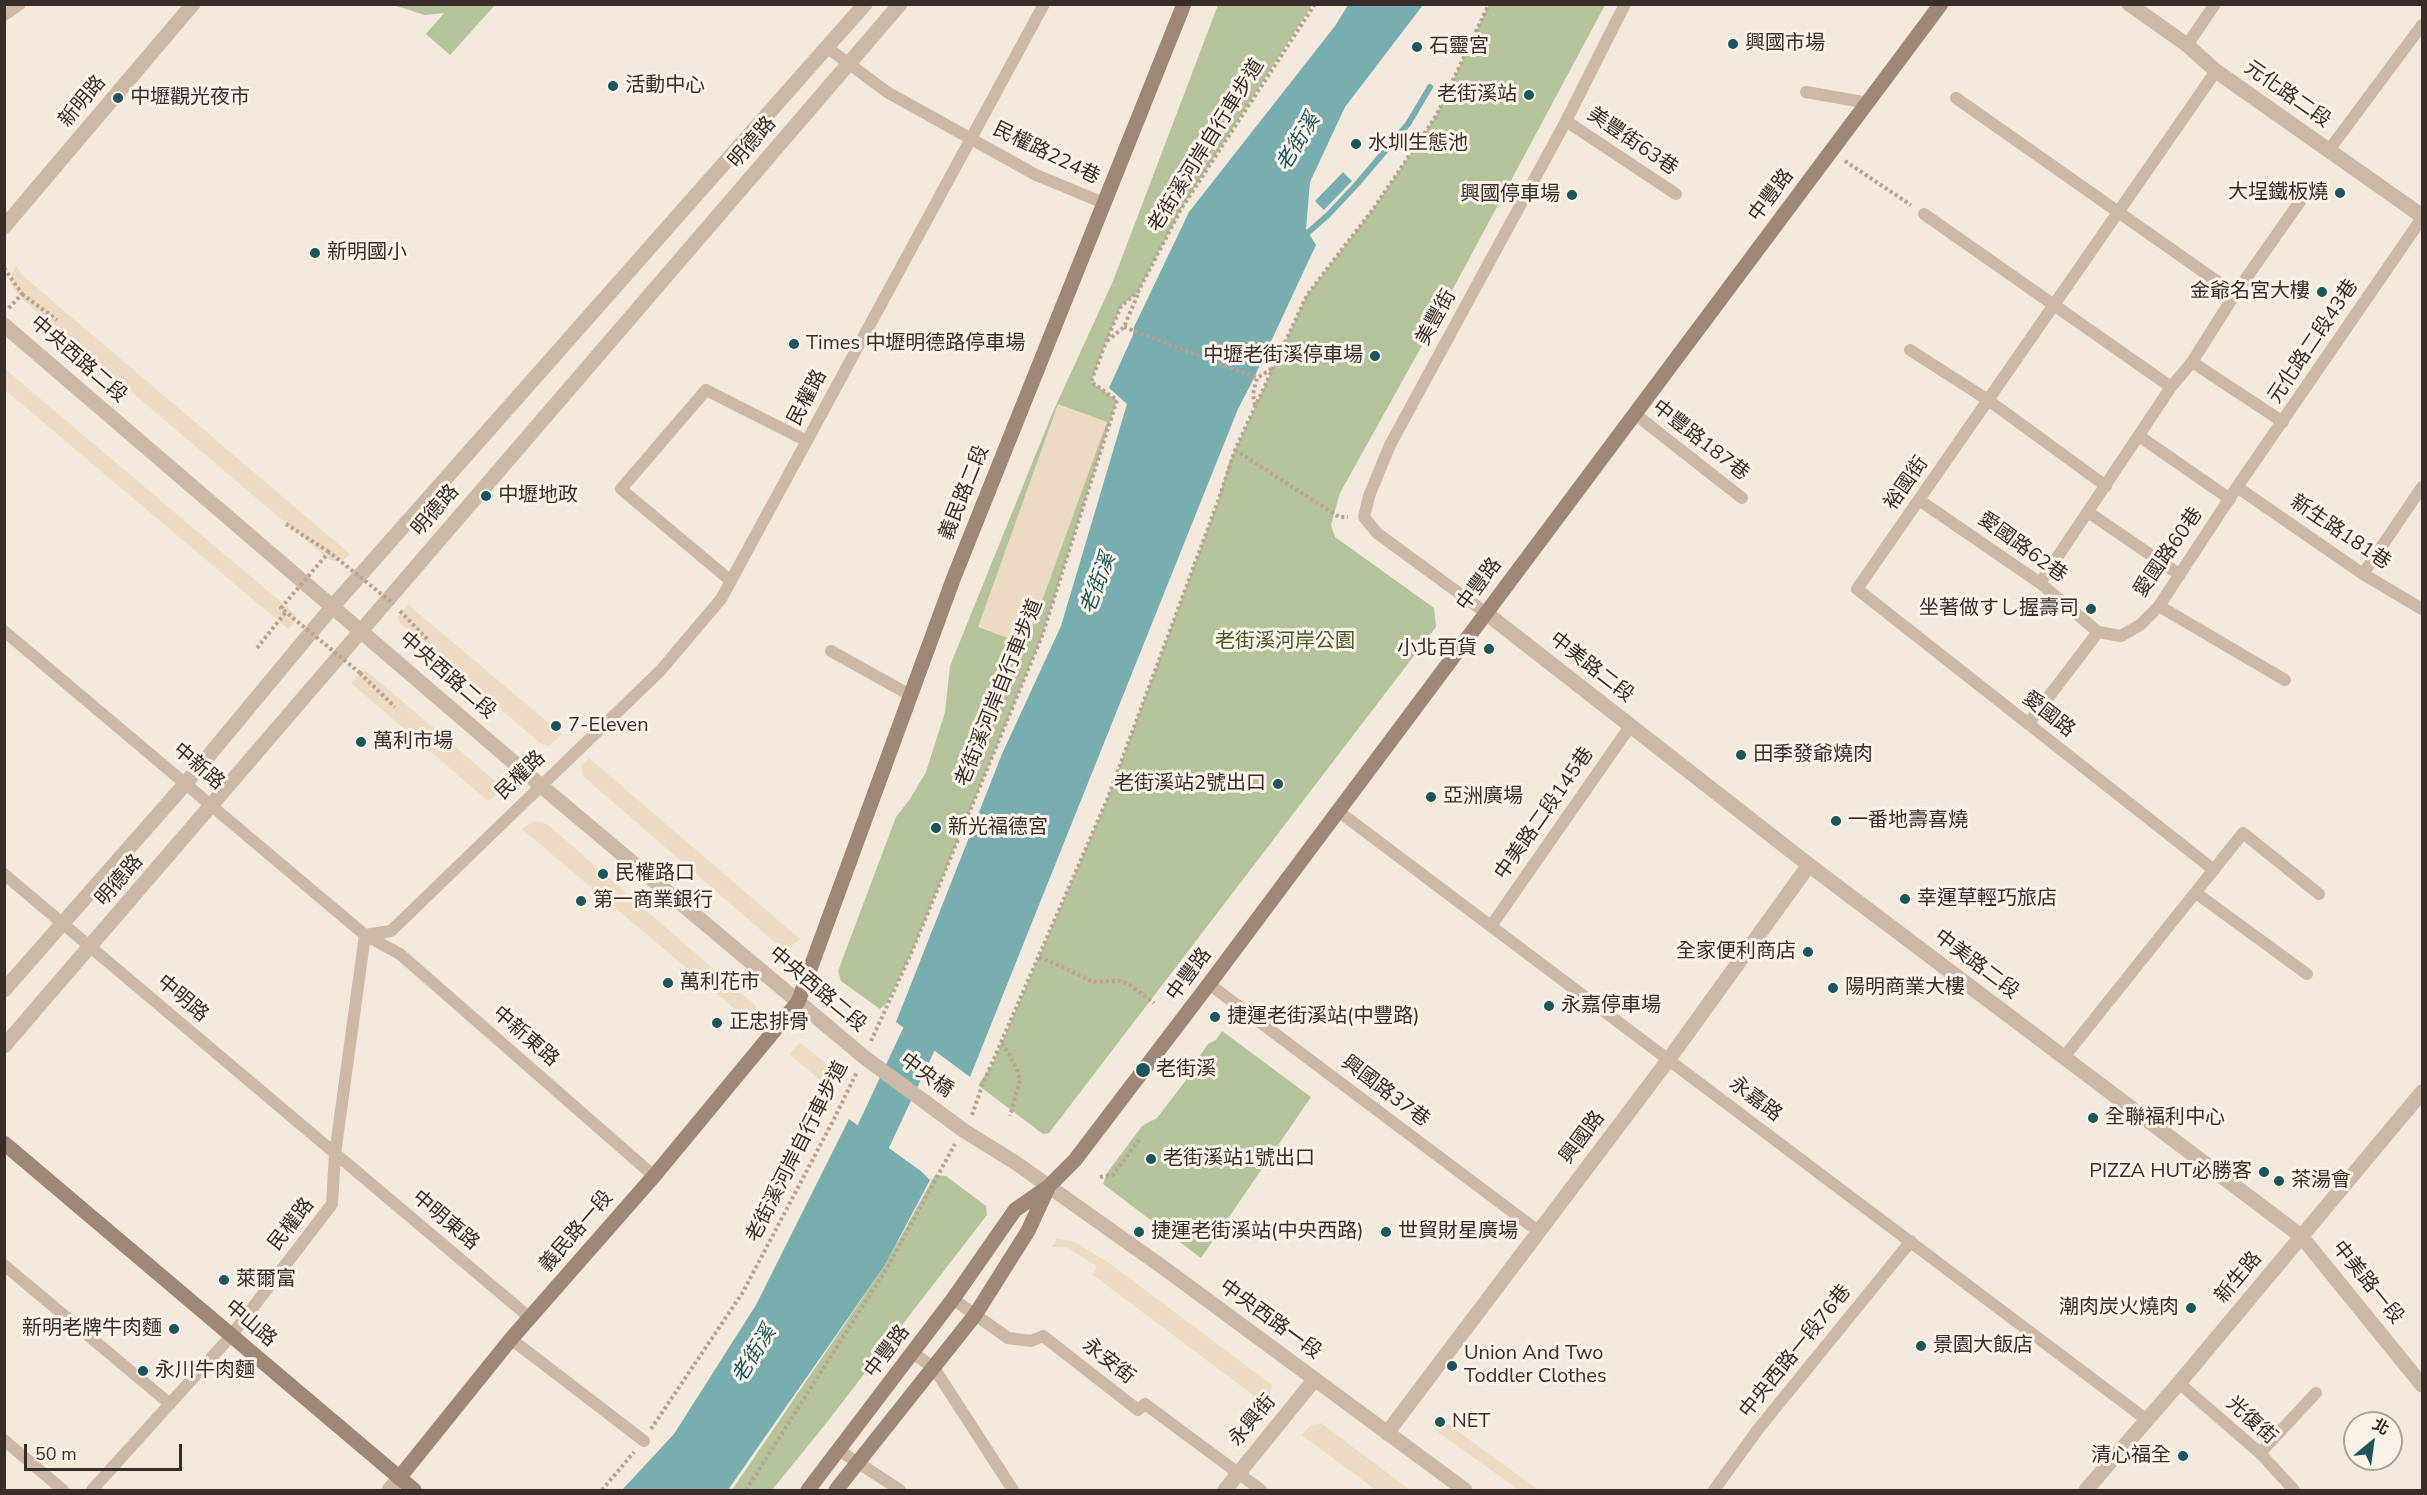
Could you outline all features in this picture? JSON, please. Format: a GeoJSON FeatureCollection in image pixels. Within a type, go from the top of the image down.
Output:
{"type":"FeatureCollection","features":[{"type":"Feature","properties":{"kind":"main road","name":"義民路二段"},"geometry":{"type":"LineString","coordinates":[[798,1002],[954,577],[1184,4]]}},
{"type":"Feature","properties":{"kind":"main road","name":"中豐路"},"geometry":{"type":"LineString","coordinates":[[808,1491],[953,1299],[1015,1210],[1048,1187],[1075,1160],[1941,4]]}},
{"type":"Feature","properties":{"kind":"main road","name":"義民路一段"},"geometry":{"type":"LineString","coordinates":[[399,1478],[529,1317],[654,1176],[798,1002]]}},
{"type":"Feature","properties":{"kind":"main road","name":"中山路"},"geometry":{"type":"LineString","coordinates":[[4,1143],[414,1491]]}},
{"type":"Feature","properties":{"kind":"main road","name":"中豐路"},"geometry":{"type":"LineString","coordinates":[[836,1491],[975,1315],[1028,1231],[1048,1187]]}},
{"type":"Feature","properties":{"kind":"street","name":"新明路"},"geometry":{"type":"LineString","coordinates":[[4,227],[193,4]]}},
{"type":"Feature","properties":{"kind":"street","name":"明德路"},"geometry":{"type":"LineString","coordinates":[[4,990],[61,922],[186,783],[333,606],[865,4]]}},
{"type":"Feature","properties":{"kind":"street","name":"明德路"},"geometry":{"type":"LineString","coordinates":[[4,1046],[900,4]]}},
{"type":"Feature","properties":{"kind":"street","name":"元化路二段"},"geometry":{"type":"LineString","coordinates":[[2129,4],[2187,45],[2216,71],[2422,217]]}},
{"type":"Feature","properties":{"kind":"street","name":"中央西路二段"},"geometry":{"type":"LineString","coordinates":[[4,325],[540,785],[864,1057]]}},
{"type":"Feature","properties":{"kind":"street","name":"中美路二段"},"geometry":{"type":"LineString","coordinates":[[1486,613],[1809,865],[2301,1236]]}},
{"type":"Feature","properties":{"kind":"street","name":"興國路"},"geometry":{"type":"LineString","coordinates":[[1387,1433],[1669,1059],[1809,865]]}},
{"type":"Feature","properties":{"kind":"street","name":"中央橋"},"geometry":{"type":"LineString","coordinates":[[864,1057],[963,1130]]}},
{"type":"Feature","properties":{"kind":"street","name":"新生路"},"geometry":{"type":"LineString","coordinates":[[2086,1491],[2422,1092]]}},
{"type":"Feature","properties":{"kind":"street"},"geometry":{"type":"LineString","coordinates":[[963,1130],[1048,1187]]}},
{"type":"Feature","properties":{"kind":"street","name":"中央西路一段"},"geometry":{"type":"LineString","coordinates":[[1048,1187],[1168,1270],[1465,1491]]}},
{"type":"Feature","properties":{"kind":"street","name":"中美路一段"},"geometry":{"type":"LineString","coordinates":[[2301,1236],[2422,1385]]}},
{"type":"Feature","properties":{"kind":"street","name":"永興街"},"geometry":{"type":"LineString","coordinates":[[1225,1491],[1315,1379]]}},
{"type":"Feature","properties":{"kind":"street","name":"義民路一段"},"geometry":{"type":"LineString","coordinates":[[389,1491],[399,1478]]}},
{"type":"Feature","properties":{"kind":"lane"},"geometry":{"type":"LineString","coordinates":[[4,15],[20,4]]}},
{"type":"Feature","properties":{"kind":"lane","name":"民權路"},"geometry":{"type":"LineString","coordinates":[[92,1491],[231,1336],[333,1204],[335,1154],[365,935],[391,931],[661,670],[721,600],[1044,4]]}},
{"type":"Feature","properties":{"kind":"lane","name":"美豐街"},"geometry":{"type":"LineString","coordinates":[[1364,517],[1369,496],[1390,445],[1566,121],[1625,4]]}},
{"type":"Feature","properties":{"kind":"lane"},"geometry":{"type":"LineString","coordinates":[[2187,45],[2215,4]]}},
{"type":"Feature","properties":{"kind":"lane"},"geometry":{"type":"LineString","coordinates":[[2330,150],[2422,25]]}},
{"type":"Feature","properties":{"kind":"lane","name":"民權路224巷"},"geometry":{"type":"LineString","coordinates":[[828,48],[887,92],[1036,175],[1104,203]]}},
{"type":"Feature","properties":{"kind":"lane","name":"裕國街"},"geometry":{"type":"LineString","coordinates":[[1857,590],[2216,71]]}},
{"type":"Feature","properties":{"kind":"lane"},"geometry":{"type":"LineString","coordinates":[[1806,92],[1868,103]]}},
{"type":"Feature","properties":{"kind":"lane"},"geometry":{"type":"LineString","coordinates":[[1956,98],[2235,294]]}},
{"type":"Feature","properties":{"kind":"lane","name":"美豐街63巷"},"geometry":{"type":"LineString","coordinates":[[1566,121],[1676,194]]}},
{"type":"Feature","properties":{"kind":"lane"},"geometry":{"type":"LineString","coordinates":[[2040,583],[2171,387],[2192,362],[2235,294],[2301,200]]}},
{"type":"Feature","properties":{"kind":"lane"},"geometry":{"type":"LineString","coordinates":[[1924,214],[2171,387]]}},
{"type":"Feature","properties":{"kind":"lane","name":"元化路二段43巷"},"geometry":{"type":"LineString","coordinates":[[2237,487],[2422,217]]}},
{"type":"Feature","properties":{"kind":"lane"},"geometry":{"type":"LineString","coordinates":[[1910,350],[1988,400],[2106,486]]}},
{"type":"Feature","properties":{"kind":"lane"},"geometry":{"type":"LineString","coordinates":[[2192,362],[2283,422]]}},
{"type":"Feature","properties":{"kind":"lane"},"geometry":{"type":"LineString","coordinates":[[731,581],[621,489],[706,390],[807,441]]}},
{"type":"Feature","properties":{"kind":"lane","name":"中豐路187巷"},"geometry":{"type":"LineString","coordinates":[[1635,414],[1742,498]]}},
{"type":"Feature","properties":{"kind":"lane"},"geometry":{"type":"LineString","coordinates":[[2139,436],[2230,499]]}},
{"type":"Feature","properties":{"kind":"lane","name":"愛國路60巷"},"geometry":{"type":"LineString","coordinates":[[2098,632],[2121,636],[2140,625],[2158,606],[2237,487]]}},
{"type":"Feature","properties":{"kind":"lane","name":"新生路181巷"},"geometry":{"type":"LineString","coordinates":[[2237,487],[2363,574],[2422,609]]}},
{"type":"Feature","properties":{"kind":"lane"},"geometry":{"type":"LineString","coordinates":[[2363,574],[2422,487]]}},
{"type":"Feature","properties":{"kind":"lane","name":"愛國路62巷"},"geometry":{"type":"LineString","coordinates":[[1919,500],[2040,583],[2098,632]]}},
{"type":"Feature","properties":{"kind":"lane"},"geometry":{"type":"LineString","coordinates":[[2088,512],[2180,574]]}},
{"type":"Feature","properties":{"kind":"lane"},"geometry":{"type":"LineString","coordinates":[[1364,517],[1377,533],[1486,613]]}},
{"type":"Feature","properties":{"kind":"lane","name":"愛國路"},"geometry":{"type":"LineString","coordinates":[[1857,590],[2214,870]]}},
{"type":"Feature","properties":{"kind":"lane"},"geometry":{"type":"LineString","coordinates":[[2158,606],[2285,680]]}},
{"type":"Feature","properties":{"kind":"lane","name":"中新路"},"geometry":{"type":"LineString","coordinates":[[4,630],[365,935]]}},
{"type":"Feature","properties":{"kind":"lane"},"geometry":{"type":"LineString","coordinates":[[2028,724],[2098,632]]}},
{"type":"Feature","properties":{"kind":"lane"},"geometry":{"type":"LineString","coordinates":[[831,651],[910,695]]}},
{"type":"Feature","properties":{"kind":"lane","name":"中美路二段145巷"},"geometry":{"type":"LineString","coordinates":[[1491,926],[1631,725]]}},
{"type":"Feature","properties":{"kind":"lane","name":"永嘉路"},"geometry":{"type":"LineString","coordinates":[[1338,811],[2147,1420]]}},
{"type":"Feature","properties":{"kind":"lane"},"geometry":{"type":"LineString","coordinates":[[2064,1057],[2243,833],[2319,894]]}},
{"type":"Feature","properties":{"kind":"lane","name":"中明路"},"geometry":{"type":"LineString","coordinates":[[4,874],[335,1154]]}},
{"type":"Feature","properties":{"kind":"lane"},"geometry":{"type":"LineString","coordinates":[[2196,893],[2307,974]]}},
{"type":"Feature","properties":{"kind":"lane","name":"中新東路"},"geometry":{"type":"LineString","coordinates":[[365,935],[400,954],[654,1176]]}},
{"type":"Feature","properties":{"kind":"lane","name":"興國路37巷"},"geometry":{"type":"LineString","coordinates":[[1209,984],[1538,1231]]}},
{"type":"Feature","properties":{"kind":"lane","name":"中明東路"},"geometry":{"type":"LineString","coordinates":[[335,1154],[529,1317]]}},
{"type":"Feature","properties":{"kind":"lane","name":"中央西路一段76巷"},"geometry":{"type":"LineString","coordinates":[[1714,1491],[1759,1428],[1911,1241]]}},
{"type":"Feature","properties":{"kind":"lane"},"geometry":{"type":"LineString","coordinates":[[4,1265],[170,1404]]}},
{"type":"Feature","properties":{"kind":"lane","name":"永安街"},"geometry":{"type":"LineString","coordinates":[[953,1299],[1008,1338],[1031,1341],[1043,1336],[1138,1410],[1145,1404],[1261,1491]]}},
{"type":"Feature","properties":{"kind":"lane"},"geometry":{"type":"LineString","coordinates":[[511,1339],[644,1441]]}},
{"type":"Feature","properties":{"kind":"lane"},"geometry":{"type":"LineString","coordinates":[[913,1353],[934,1368],[1013,1491]]}},
{"type":"Feature","properties":{"kind":"lane","name":"光復街"},"geometry":{"type":"LineString","coordinates":[[2179,1383],[2260,1453],[2294,1491]]}},
{"type":"Feature","properties":{"kind":"lane"},"geometry":{"type":"LineString","coordinates":[[2260,1453],[2316,1392]]}},
{"type":"Feature","properties":{"kind":"lane"},"geometry":{"type":"LineString","coordinates":[[4,1440],[63,1491]]}},
{"type":"Feature","properties":{"kind":"lane"},"geometry":{"type":"LineString","coordinates":[[840,1450],[900,1491]]}},
{"type":"Feature","properties":{"kind":"path","name":"老街溪河岸自行車步道"},"geometry":{"type":"LineString","coordinates":[[602,1491],[644,1441],[744,1292],[864,1057],[909,956],[1042,636],[1117,400],[1091,382],[1121,306],[1138,292],[1181,209],[1315,4]]}},
{"type":"Feature","properties":{"kind":"path"},"geometry":{"type":"LineString","coordinates":[[746,1491],[887,1268],[974,1111],[982,1086],[1111,790],[1235,450],[1307,295],[1374,208],[1436,116],[1489,4]]}},
{"type":"Feature","properties":{"kind":"path"},"geometry":{"type":"LineString","coordinates":[[1832,151],[1924,214]]}},
{"type":"Feature","properties":{"kind":"path"},"geometry":{"type":"LineString","coordinates":[[4,268],[22,294],[57,320]]}},
{"type":"Feature","properties":{"kind":"path"},"geometry":{"type":"LineString","coordinates":[[1106,342],[1124,327],[1138,292]]}},
{"type":"Feature","properties":{"kind":"path"},"geometry":{"type":"LineString","coordinates":[[4,313],[22,294]]}},
{"type":"Feature","properties":{"kind":"path"},"geometry":{"type":"LineString","coordinates":[[1124,327],[1257,378]]}},
{"type":"Feature","properties":{"kind":"path"},"geometry":{"type":"LineString","coordinates":[[1255,407],[1253,394],[1257,378],[1274,368]]}},
{"type":"Feature","properties":{"kind":"path"},"geometry":{"type":"LineString","coordinates":[[1235,450],[1339,517],[1364,517]]}},
{"type":"Feature","properties":{"kind":"path"},"geometry":{"type":"LineString","coordinates":[[286,524],[329,552],[394,604],[427,639]]}},
{"type":"Feature","properties":{"kind":"path"},"geometry":{"type":"LineString","coordinates":[[329,552],[281,608],[360,673],[395,707]]}},
{"type":"Feature","properties":{"kind":"path"},"geometry":{"type":"LineString","coordinates":[[257,648],[286,612]]}},
{"type":"Feature","properties":{"kind":"path"},"geometry":{"type":"LineString","coordinates":[[1039,958],[1093,982],[1120,981],[1130,985],[1154,1003]]}},
{"type":"Feature","properties":{"kind":"path"},"geometry":{"type":"LineString","coordinates":[[1002,1043],[1016,1067],[1020,1080],[1010,1116]]}},
{"type":"Feature","properties":{"kind":"path"},"geometry":{"type":"LineString","coordinates":[[1100,1177],[1113,1175],[1141,1137]]}},
{"type":"Feature","properties":{"kind":"green space"},"geometry":{"type":"Polygon","coordinates":[[[495,4],[450,55],[426,34],[444,13],[425,15],[393,5],[495,4]]]}},
{"type":"Feature","properties":{"kind":"green space","name":"老街溪河岸公園"},"geometry":{"type":"Polygon","coordinates":[[[1489,4],[1605,5],[1439,315],[1340,493],[1331,525],[1335,537],[1434,608],[1436,627],[1049,1133],[1043,1134],[978,1085],[992,1065],[1107,800],[1217,504],[1229,463],[1307,295],[1374,208],[1436,116],[1489,4]]]}},
{"type":"Feature","properties":{"kind":"green space"},"geometry":{"type":"Polygon","coordinates":[[[1218,5],[1312,5],[1181,209],[1138,292],[1121,306],[1091,382],[1117,400],[1042,636],[910,956],[887,1003],[880,1009],[841,981],[838,971],[896,817],[926,772],[945,712],[950,666],[1052,414],[1113,281],[1218,5]]]}},
{"type":"Feature","properties":{"kind":"green space"},"geometry":{"type":"Polygon","coordinates":[[[1222,1031],[1311,1097],[1201,1258],[1103,1184],[1107,1173],[1142,1126],[1157,1118],[1187,1079],[1186,1076],[1208,1044],[1216,1040],[1222,1031]]]}},
{"type":"Feature","properties":{"kind":"green space"},"geometry":{"type":"Polygon","coordinates":[[[935,1175],[946,1176],[986,1206],[987,1215],[772,1490],[732,1490],[885,1265],[935,1175]]]}},
{"type":"Feature","properties":{"kind":"shaded area"},"geometry":{"type":"Polygon","coordinates":[[[16,266],[22,275],[350,554],[344,560],[333,561],[327,558],[23,300],[11,285],[12,274],[16,266]]]}},
{"type":"Feature","properties":{"kind":"shaded area"},"geometry":{"type":"Polygon","coordinates":[[[5,369],[295,614],[293,624],[288,629],[5,390],[5,369]]]}},
{"type":"Feature","properties":{"kind":"shaded area"},"geometry":{"type":"Polygon","coordinates":[[[1058,404],[1107,422],[1026,645],[978,627],[1058,404]]]}},
{"type":"Feature","properties":{"kind":"shaded area"},"geometry":{"type":"Polygon","coordinates":[[[409,604],[562,734],[549,746],[540,743],[401,624],[397,617],[409,604]]]}},
{"type":"Feature","properties":{"kind":"shaded area"},"geometry":{"type":"Polygon","coordinates":[[[362,670],[368,672],[501,786],[500,792],[488,801],[351,683],[362,670]]]}},
{"type":"Feature","properties":{"kind":"shaded area"},"geometry":{"type":"Polygon","coordinates":[[[589,758],[800,939],[790,947],[778,945],[583,776],[581,766],[589,758]]]}},
{"type":"Feature","properties":{"kind":"shaded area"},"geometry":{"type":"Polygon","coordinates":[[[534,821],[547,824],[756,1006],[755,1017],[743,1034],[742,1015],[522,829],[534,821]]]}},
{"type":"Feature","properties":{"kind":"shaded area"},"geometry":{"type":"Polygon","coordinates":[[[800,1043],[839,1073],[831,1089],[789,1054],[800,1043]]]}},
{"type":"Feature","properties":{"kind":"shaded area"},"geometry":{"type":"Polygon","coordinates":[[[1057,1238],[1076,1243],[1109,1263],[1272,1385],[1270,1396],[1255,1416],[1253,1395],[1093,1275],[1097,1266],[1066,1247],[1052,1247],[1057,1238]]]}},
{"type":"Feature","properties":{"kind":"shaded area"},"geometry":{"type":"Polygon","coordinates":[[[1435,1415],[1539,1490],[1519,1490],[1435,1430],[1433,1424],[1435,1415]]]}},
{"type":"Feature","properties":{"kind":"shaded area"},"geometry":{"type":"Polygon","coordinates":[[[1321,1423],[1410,1490],[1376,1490],[1302,1435],[1310,1426],[1321,1423]]]}},
{"type":"Feature","properties":{"kind":"water"},"geometry":{"type":"Polygon","coordinates":[[[1348,5],[1423,5],[1345,107],[1310,182],[1306,229],[1316,245],[1238,409],[970,1077],[896,1022],[1002,754],[1061,626],[1127,404],[1109,388],[1133,335],[1134,327],[1189,212],[1335,26],[1348,5]]]}},
{"type":"Feature","properties":{"kind":"water"},"geometry":{"type":"Polygon","coordinates":[[[1343,172],[1352,181],[1324,210],[1315,201],[1343,172]]]}},
{"type":"Feature","properties":{"kind":"water"},"geometry":{"type":"Polygon","coordinates":[[[849,1119],[930,1180],[885,1265],[728,1490],[622,1490],[674,1434],[756,1305],[849,1119]]]}},
{"type":"Feature","properties":{"kind":"waterway"},"geometry":{"type":"LineString","coordinates":[[1304,236],[1328,215],[1357,184],[1408,124],[1430,87]]}},
{"type":"Feature","properties":{"kind":"waterway","name":"老街溪"},"geometry":{"type":"LineString","coordinates":[[852,1182],[941,992]]}},
{"type":"Feature","properties":{"kind":"place","name":"興國市場"},"geometry":{"type":"Point","coordinates":[1733,44]}},
{"type":"Feature","properties":{"kind":"place","name":"石靈宮"},"geometry":{"type":"Point","coordinates":[1417,47]}},
{"type":"Feature","properties":{"kind":"place","name":"活動中心"},"geometry":{"type":"Point","coordinates":[613,86]}},
{"type":"Feature","properties":{"kind":"place","name":"老街溪站"},"geometry":{"type":"Point","coordinates":[1529,95]}},
{"type":"Feature","properties":{"kind":"place","name":"中壢觀光夜市"},"geometry":{"type":"Point","coordinates":[118,98]}},
{"type":"Feature","properties":{"kind":"place","name":"水圳生態池"},"geometry":{"type":"Point","coordinates":[1356,144]}},
{"type":"Feature","properties":{"kind":"place","name":"大埕鐵板燒"},"geometry":{"type":"Point","coordinates":[2340,193]}},
{"type":"Feature","properties":{"kind":"place","name":"興國停車場"},"geometry":{"type":"Point","coordinates":[1572,195]}},
{"type":"Feature","properties":{"kind":"place","name":"新明國小"},"geometry":{"type":"Point","coordinates":[315,253]}},
{"type":"Feature","properties":{"kind":"place","name":"金爺名宮大樓"},"geometry":{"type":"Point","coordinates":[2322,292]}},
{"type":"Feature","properties":{"kind":"place","name":"Times 中壢明德路停車場"},"geometry":{"type":"Point","coordinates":[794,344]}},
{"type":"Feature","properties":{"kind":"place","name":"中壢老街溪停車場"},"geometry":{"type":"Point","coordinates":[1375,356]}},
{"type":"Feature","properties":{"kind":"place","name":"中壢地政"},"geometry":{"type":"Point","coordinates":[486,496]}},
{"type":"Feature","properties":{"kind":"place","name":"坐著做すし握壽司"},"geometry":{"type":"Point","coordinates":[2091,609]}},
{"type":"Feature","properties":{"kind":"place","name":"小北百貨"},"geometry":{"type":"Point","coordinates":[1489,649]}},
{"type":"Feature","properties":{"kind":"place","name":"7-Eleven"},"geometry":{"type":"Point","coordinates":[556,726]}},
{"type":"Feature","properties":{"kind":"place","name":"萬利市場"},"geometry":{"type":"Point","coordinates":[361,742]}},
{"type":"Feature","properties":{"kind":"place","name":"田季發爺燒肉"},"geometry":{"type":"Point","coordinates":[1741,755]}},
{"type":"Feature","properties":{"kind":"place","name":"老街溪站2號出口"},"geometry":{"type":"Point","coordinates":[1278,784]}},
{"type":"Feature","properties":{"kind":"place","name":"亞洲廣場"},"geometry":{"type":"Point","coordinates":[1431,797]}},
{"type":"Feature","properties":{"kind":"place","name":"一番地壽喜燒"},"geometry":{"type":"Point","coordinates":[1836,821]}},
{"type":"Feature","properties":{"kind":"place","name":"新光福德宮"},"geometry":{"type":"Point","coordinates":[936,828]}},
{"type":"Feature","properties":{"kind":"place","name":"民權路口"},"geometry":{"type":"Point","coordinates":[603,874]}},
{"type":"Feature","properties":{"kind":"place","name":"幸運草輕巧旅店"},"geometry":{"type":"Point","coordinates":[1905,899]}},
{"type":"Feature","properties":{"kind":"place","name":"第一商業銀行"},"geometry":{"type":"Point","coordinates":[581,901]}},
{"type":"Feature","properties":{"kind":"place","name":"全家便利商店"},"geometry":{"type":"Point","coordinates":[1808,952]}},
{"type":"Feature","properties":{"kind":"place","name":"萬利花市"},"geometry":{"type":"Point","coordinates":[668,983]}},
{"type":"Feature","properties":{"kind":"place","name":"陽明商業大樓"},"geometry":{"type":"Point","coordinates":[1833,988]}},
{"type":"Feature","properties":{"kind":"place","name":"永嘉停車場"},"geometry":{"type":"Point","coordinates":[1549,1006]}},
{"type":"Feature","properties":{"kind":"place","name":"捷運老街溪站(中豐路)"},"geometry":{"type":"Point","coordinates":[1215,1017]}},
{"type":"Feature","properties":{"kind":"place","name":"正忠排骨"},"geometry":{"type":"Point","coordinates":[717,1023]}},
{"type":"Feature","properties":{"kind":"place","name":"老街溪"},"geometry":{"type":"Point","coordinates":[1143,1070]}},
{"type":"Feature","properties":{"kind":"place","name":"全聯福利中心"},"geometry":{"type":"Point","coordinates":[2093,1118]}},
{"type":"Feature","properties":{"kind":"place","name":"老街溪站1號出口"},"geometry":{"type":"Point","coordinates":[1151,1159]}},
{"type":"Feature","properties":{"kind":"place","name":"PIZZA HUT必勝客"},"geometry":{"type":"Point","coordinates":[2264,1172]}},
{"type":"Feature","properties":{"kind":"place","name":"茶湯會"},"geometry":{"type":"Point","coordinates":[2279,1181]}},
{"type":"Feature","properties":{"kind":"place","name":"捷運老街溪站(中央西路)"},"geometry":{"type":"Point","coordinates":[1139,1232]}},
{"type":"Feature","properties":{"kind":"place","name":"世貿財星廣場"},"geometry":{"type":"Point","coordinates":[1386,1232]}},
{"type":"Feature","properties":{"kind":"place","name":"萊爾富"},"geometry":{"type":"Point","coordinates":[224,1280]}},
{"type":"Feature","properties":{"kind":"place","name":"潮肉炭火燒肉"},"geometry":{"type":"Point","coordinates":[2191,1308]}},
{"type":"Feature","properties":{"kind":"place","name":"新明老牌牛肉麵"},"geometry":{"type":"Point","coordinates":[174,1329]}},
{"type":"Feature","properties":{"kind":"place","name":"景園大飯店"},"geometry":{"type":"Point","coordinates":[1921,1346]}},
{"type":"Feature","properties":{"kind":"place","name":"Union And Two Toddler Clothes"},"geometry":{"type":"Point","coordinates":[1452,1366]}},
{"type":"Feature","properties":{"kind":"place","name":"永川牛肉麵"},"geometry":{"type":"Point","coordinates":[143,1371]}},
{"type":"Feature","properties":{"kind":"place","name":"NET"},"geometry":{"type":"Point","coordinates":[1440,1422]}},
{"type":"Feature","properties":{"kind":"place","name":"清心福全"},"geometry":{"type":"Point","coordinates":[2183,1456]}}]}
